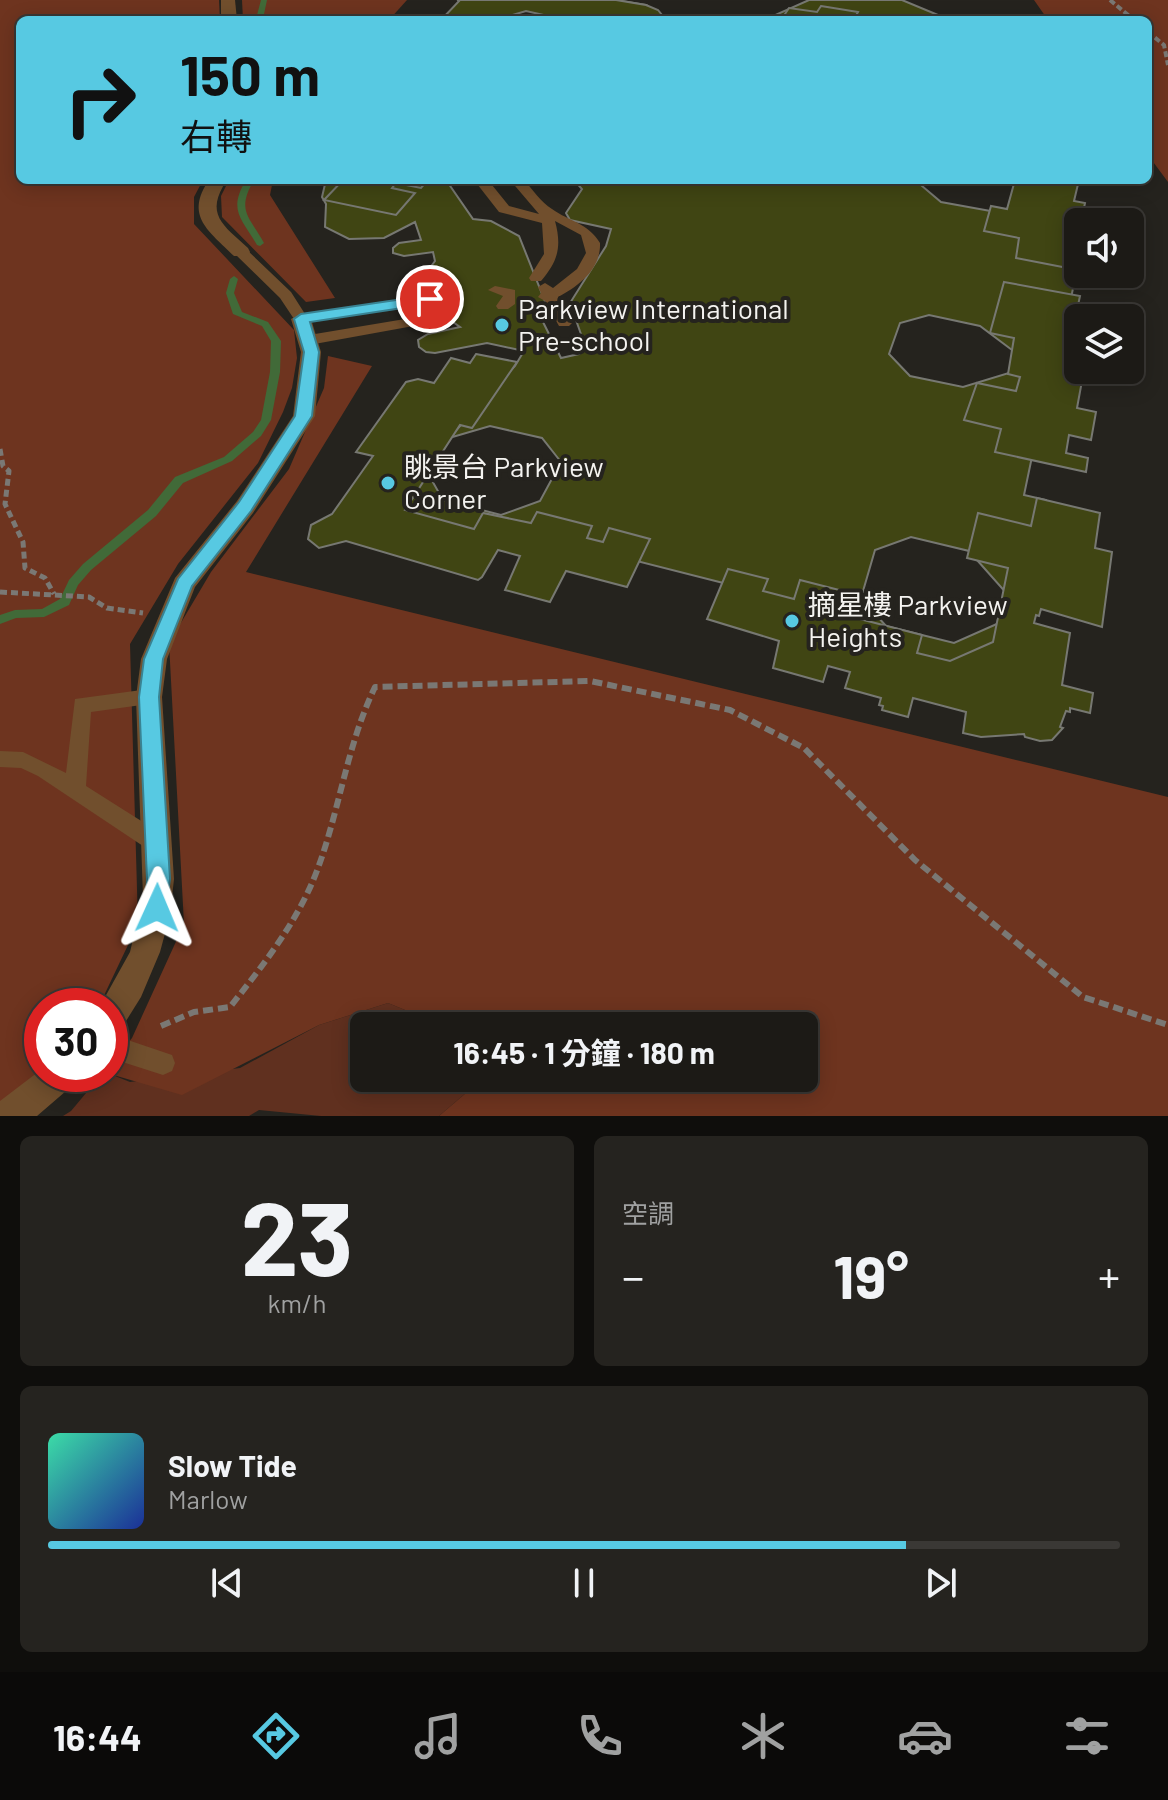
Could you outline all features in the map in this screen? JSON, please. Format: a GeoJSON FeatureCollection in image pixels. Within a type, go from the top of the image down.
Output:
{"type":"FeatureCollection","features":[{"type":"Feature","properties":{"kind":"street"},"geometry":{"type":"LineString","coordinates":[[215,184],[205,200],[206,212],[241,252]]}},
{"type":"Feature","properties":{"kind":"street"},"geometry":{"type":"LineString","coordinates":[[127,988],[153,927],[159,892],[149,697],[154,659],[184,584],[245,507],[304,416],[311,352],[305,329]]}},
{"type":"Feature","properties":{"kind":"street"},"geometry":{"type":"LineString","coordinates":[[6,1116],[37,1092]]}},
{"type":"Feature","properties":{"kind":"lane"},"geometry":{"type":"LineString","coordinates":[[484,184],[504,209],[547,216],[585,231],[592,241],[591,255],[580,278],[548,296]]}},
{"type":"Feature","properties":{"kind":"lane"},"geometry":{"type":"LineString","coordinates":[[520,184],[547,216],[554,242],[550,263],[532,279],[540,283],[564,323]]}},
{"type":"Feature","properties":{"kind":"lane"},"geometry":{"type":"LineString","coordinates":[[241,252],[286,295],[305,329]]}},
{"type":"Feature","properties":{"kind":"lane"},"geometry":{"type":"LineString","coordinates":[[495,290],[510,293],[510,301],[503,306]]}},
{"type":"Feature","properties":{"kind":"lane"},"geometry":{"type":"LineString","coordinates":[[305,329],[430,299]]}},
{"type":"Feature","properties":{"kind":"lane"},"geometry":{"type":"LineString","coordinates":[[305,329],[447,316]]}},
{"type":"Feature","properties":{"kind":"lane"},"geometry":{"type":"LineString","coordinates":[[75,792],[82,705],[149,697]]}},
{"type":"Feature","properties":{"kind":"lane"},"geometry":{"type":"LineString","coordinates":[[0,759],[23,760],[45,770],[157,843]]}},
{"type":"Feature","properties":{"kind":"lane"},"geometry":{"type":"LineString","coordinates":[[128,1052],[163,1063]]}},
{"type":"Feature","properties":{"kind":"path"},"geometry":{"type":"LineString","coordinates":[[1110,0],[1129,16]]}},
{"type":"Feature","properties":{"kind":"path"},"geometry":{"type":"LineString","coordinates":[[1152,35],[1164,45],[1168,65]]}},
{"type":"Feature","properties":{"kind":"path"},"geometry":{"type":"LineString","coordinates":[[0,449],[3,466],[9,471],[5,504],[21,538],[25,568],[42,576],[54,595]]}},
{"type":"Feature","properties":{"kind":"path"},"geometry":{"type":"LineString","coordinates":[[0,592],[89,597],[107,608]]}},
{"type":"Feature","properties":{"kind":"path"},"geometry":{"type":"LineString","coordinates":[[161,1026],[182,1014],[203,1008],[230,1007],[292,922],[320,865],[346,758],[375,687],[590,681],[730,710],[804,748],[915,860],[1083,997],[1168,1025]]}},
{"type":"Feature","properties":{"kind":"shaded area"},"geometry":{"type":"Polygon","coordinates":[[[0,0],[219,0],[220,16],[16,16],[16,184],[201,184],[194,197],[194,224],[294,330],[297,358],[292,388],[258,463],[178,564],[130,644],[138,924],[108,988],[24,988],[24,1087],[0,1104],[0,0]]]}},
{"type":"Feature","properties":{"kind":"shaded area"},"geometry":{"type":"Polygon","coordinates":[[[242,0],[407,0],[393,16],[243,16],[242,0]]]}},
{"type":"Feature","properties":{"kind":"shaded area"},"geometry":{"type":"Polygon","coordinates":[[[1034,0],[1168,0],[1168,182],[1152,160],[1152,16],[1045,16],[1034,0]]]}},
{"type":"Feature","properties":{"kind":"shaded area"},"geometry":{"type":"Polygon","coordinates":[[[227,184],[272,184],[270,195],[335,298],[306,302],[222,217],[221,196],[227,184]]]}},
{"type":"Feature","properties":{"kind":"shaded area"},"geometry":{"type":"Polygon","coordinates":[[[328,356],[372,366],[246,572],[1168,797],[1168,1116],[439,1116],[467,1092],[818,1092],[818,1012],[410,1012],[388,1003],[350,1012],[350,1015],[319,1025],[182,1095],[128,1079],[128,1043],[184,924],[169,643],[211,572],[289,469],[324,388],[328,356]]]}},
{"type":"Feature","properties":{"kind":"shaded area"},"geometry":{"type":"Polygon","coordinates":[[[388,1003],[410,1012],[360,1012],[388,1003]]]}},
{"type":"Feature","properties":{"kind":"shaded area"},"geometry":{"type":"Polygon","coordinates":[[[350,1015],[350,1092],[467,1092],[439,1116],[321,1116],[259,1110],[249,1116],[63,1116],[87,1092],[128,1092],[128,1081],[240,1068],[319,1025],[350,1015]]]}},
{"type":"Feature","properties":{"kind":"building"},"geometry":{"type":"Polygon","coordinates":[[[457,0],[565,0],[559,7],[567,8],[572,2],[603,7],[609,0],[646,5],[638,15],[644,16],[565,16],[527,7],[492,16],[445,16],[457,15],[470,2],[457,0]]]}},
{"type":"Feature","properties":{"kind":"building"},"geometry":{"type":"Polygon","coordinates":[[[460,0],[616,0],[646,5],[663,16],[548,16],[526,11],[509,16],[445,16],[460,0]]]}},
{"type":"Feature","properties":{"kind":"building"},"geometry":{"type":"Polygon","coordinates":[[[809,0],[902,0],[940,16],[773,16],[809,0]]]}},
{"type":"Feature","properties":{"kind":"building"},"geometry":{"type":"Polygon","coordinates":[[[821,6],[858,12],[856,16],[784,16],[789,8],[817,12],[821,6]]]}},
{"type":"Feature","properties":{"kind":"building"},"geometry":{"type":"Polygon","coordinates":[[[325,184],[449,184],[473,219],[491,221],[519,236],[552,319],[543,322],[561,358],[579,354],[575,345],[582,337],[570,303],[606,246],[611,229],[570,220],[566,213],[582,189],[578,184],[923,184],[941,202],[1064,224],[1064,288],[1073,288],[1070,303],[1064,304],[1064,309],[1016,353],[980,326],[929,315],[900,323],[889,354],[910,376],[963,387],[1012,372],[1048,380],[1024,495],[1046,500],[1024,613],[969,551],[911,537],[875,550],[861,598],[886,626],[954,643],[999,623],[1013,703],[739,587],[637,561],[613,577],[394,519],[426,470],[443,500],[501,515],[540,501],[561,462],[542,438],[490,426],[449,438],[515,366],[524,351],[487,343],[435,353],[419,347],[418,340],[428,334],[460,327],[435,309],[424,292],[423,277],[435,261],[433,252],[404,256],[393,253],[393,248],[399,243],[421,240],[415,222],[384,238],[349,239],[325,227],[326,204],[322,197],[325,184]]]}},
{"type":"Feature","properties":{"kind":"building"},"geometry":{"type":"Polygon","coordinates":[[[339,184],[395,184],[392,188],[415,193],[396,215],[324,200],[339,184]]]}},
{"type":"Feature","properties":{"kind":"building"},"geometry":{"type":"Polygon","coordinates":[[[401,184],[424,184],[421,188],[401,184]]]}},
{"type":"Feature","properties":{"kind":"building"},"geometry":{"type":"Polygon","coordinates":[[[1014,184],[1078,184],[1074,201],[1085,203],[1084,208],[1064,208],[1064,267],[1016,258],[1019,238],[984,231],[991,206],[1007,209],[1014,184]]]}},
{"type":"Feature","properties":{"kind":"building"},"geometry":{"type":"Polygon","coordinates":[[[1004,282],[1080,296],[1078,304],[1064,304],[1064,384],[1081,384],[1077,408],[1096,412],[1091,440],[1069,435],[1066,453],[1088,458],[1086,472],[995,452],[1001,429],[964,420],[977,383],[1016,391],[1020,377],[1008,374],[1014,338],[990,333],[1004,282]]]}},
{"type":"Feature","properties":{"kind":"building","name":"眺景台 Parkview Corner"},"geometry":{"type":"Polygon","coordinates":[[[476,354],[517,362],[472,428],[460,425],[405,510],[474,529],[483,513],[531,523],[537,512],[592,526],[587,538],[603,542],[609,528],[650,539],[627,587],[566,571],[550,602],[505,590],[520,556],[498,550],[478,580],[346,541],[319,548],[308,539],[311,525],[332,514],[373,456],[356,452],[406,382],[418,379],[434,383],[451,358],[470,363],[476,354]]]}},
{"type":"Feature","properties":{"kind":"building","name":"摘星樓 Parkview Heights"},"geometry":{"type":"Polygon","coordinates":[[[1037,498],[1100,513],[1095,548],[1112,552],[1102,627],[1041,609],[1039,616],[1036,615],[1034,623],[1070,633],[1062,685],[1093,693],[1090,713],[1070,708],[1060,727],[1063,728],[1052,740],[1040,741],[1024,734],[981,737],[963,733],[966,712],[913,698],[908,717],[882,710],[883,706],[879,705],[881,698],[845,688],[850,672],[828,666],[823,682],[773,668],[779,641],[707,619],[728,569],[768,579],[763,591],[794,599],[800,580],[851,593],[848,616],[922,635],[917,653],[950,661],[993,642],[1008,568],[967,558],[978,513],[1031,526],[1037,498]]]}},
{"type":"Feature","properties":{"kind":"waterway"},"geometry":{"type":"LineString","coordinates":[[261,16],[264,0]]}},
{"type":"Feature","properties":{"kind":"waterway"},"geometry":{"type":"LineString","coordinates":[[248,184],[241,199],[242,213],[260,243]]}},
{"type":"Feature","properties":{"kind":"waterway"},"geometry":{"type":"LineString","coordinates":[[0,620],[15,614],[44,613],[65,602],[73,583],[87,567],[152,513],[179,480],[228,459],[257,434],[266,420],[275,372],[276,341],[265,324],[238,314],[230,293],[234,279]]}},
{"type":"Feature","properties":{"kind":"place","name":"Parkview International Pre-school"},"geometry":{"type":"Point","coordinates":[502,325]}},
{"type":"Feature","properties":{"kind":"place","name":"眺景台 Parkview Corner"},"geometry":{"type":"Point","coordinates":[388,483]}},
{"type":"Feature","properties":{"kind":"place","name":"摘星樓 Parkview Heights"},"geometry":{"type":"Point","coordinates":[792,621]}},
{"type":"Feature","properties":{"kind":"route"},"geometry":{"type":"LineString","coordinates":[[157,908],[159,879],[149,697],[154,659],[184,584],[245,507],[304,416],[311,352],[301,319],[430,299]]}}]}
